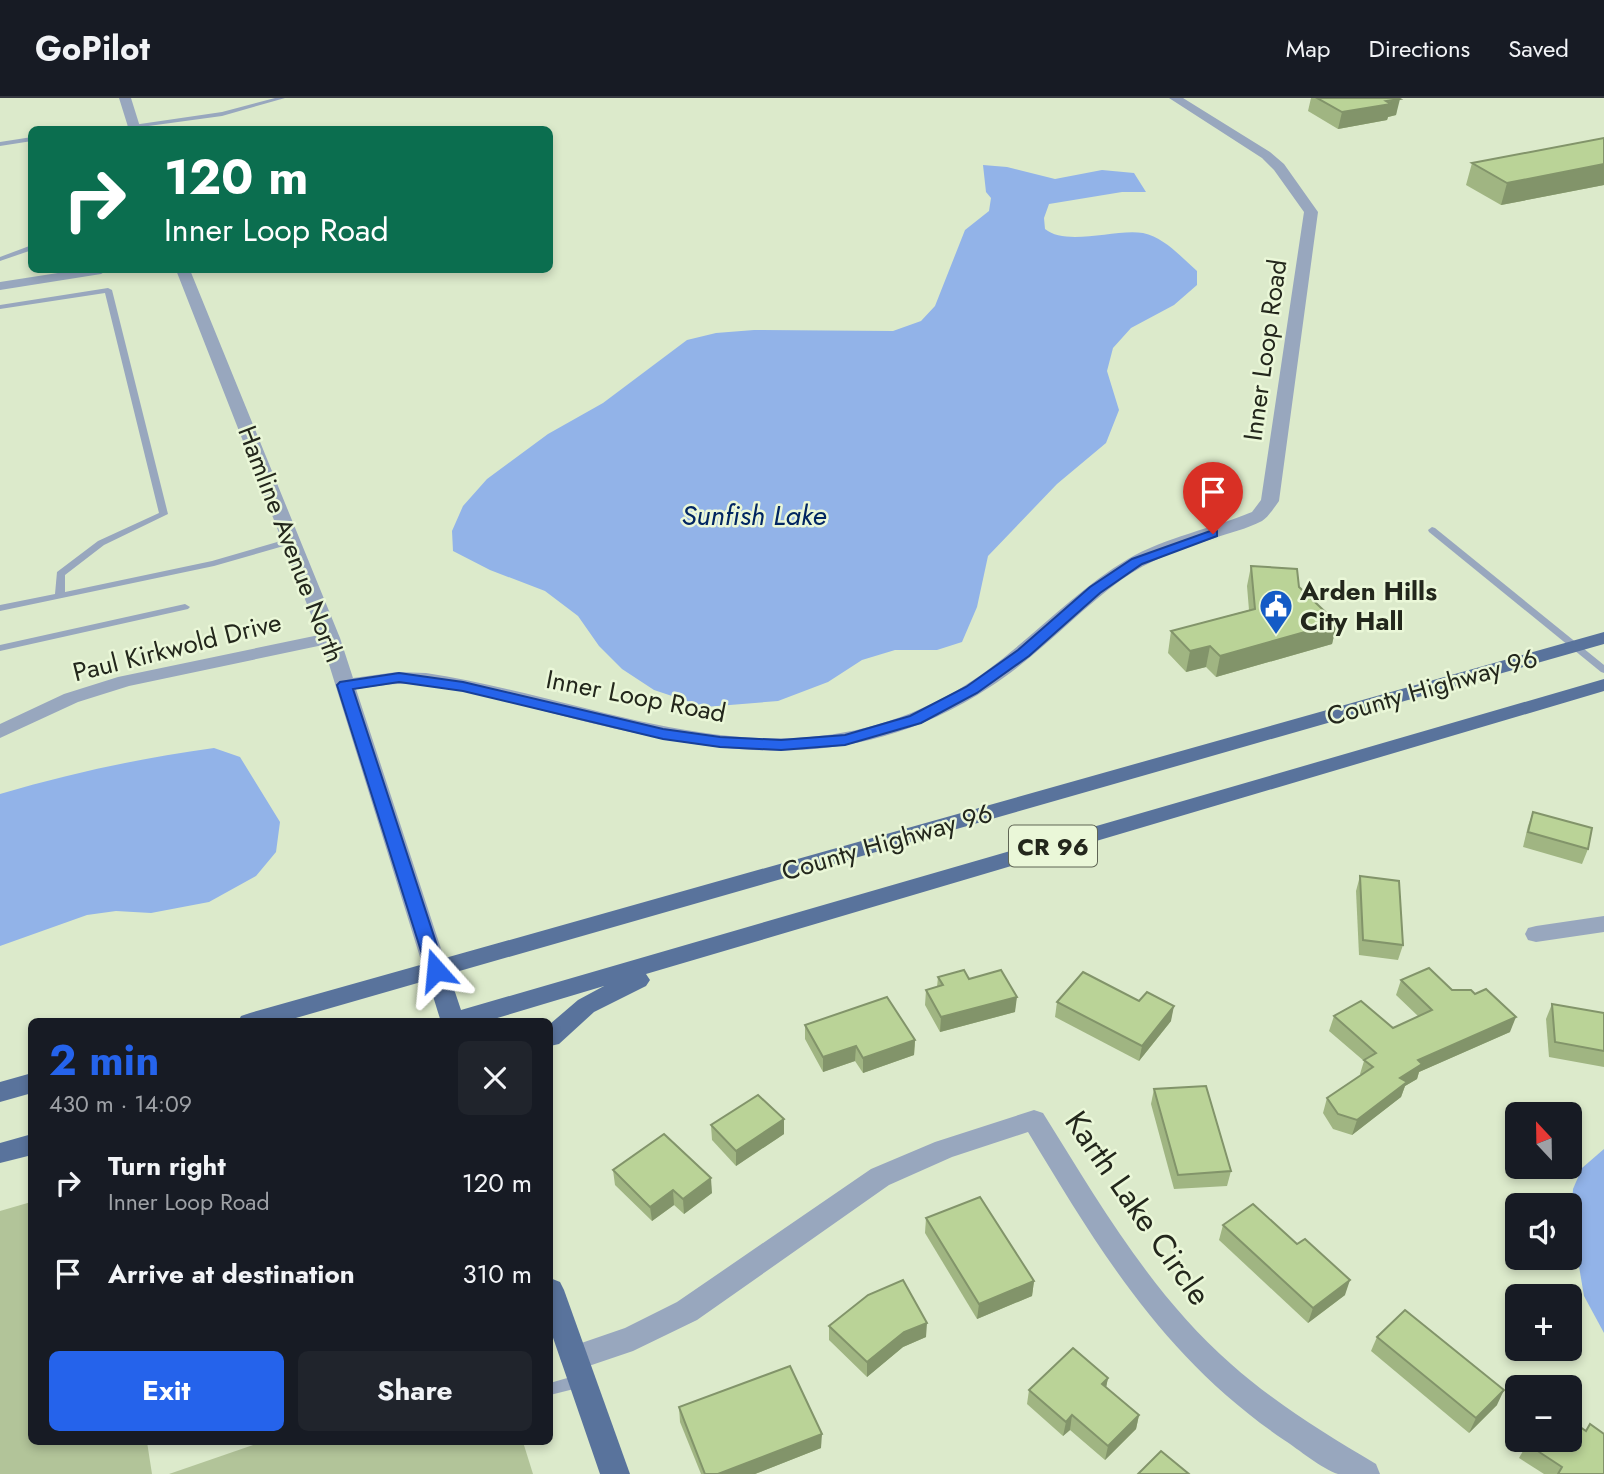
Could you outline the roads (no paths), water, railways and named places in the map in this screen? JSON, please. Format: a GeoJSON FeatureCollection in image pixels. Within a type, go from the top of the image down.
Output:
{"type":"FeatureCollection","features":[{"type":"Feature","properties":{"kind":"main road","name":"County Highway 96"},"geometry":{"type":"LineString","coordinates":[[264,1018],[1604,638]]}},
{"type":"Feature","properties":{"kind":"main road","name":"County Highway 96"},"geometry":{"type":"LineString","coordinates":[[467,1018],[1604,685]]}},
{"type":"Feature","properties":{"kind":"main road"},"geometry":{"type":"LineString","coordinates":[[553,1035],[601,996],[729,941]]}},
{"type":"Feature","properties":{"kind":"main road","name":"Hamline Avenue North"},"geometry":{"type":"LineString","coordinates":[[436,970],[452,1018]]}},
{"type":"Feature","properties":{"kind":"main road"},"geometry":{"type":"LineString","coordinates":[[0,1092],[28,1084]]}},
{"type":"Feature","properties":{"kind":"main road"},"geometry":{"type":"LineString","coordinates":[[0,1153],[28,1145]]}},
{"type":"Feature","properties":{"kind":"main road"},"geometry":{"type":"LineString","coordinates":[[553,1298],[615,1474]]}},
{"type":"Feature","properties":{"kind":"street"},"geometry":{"type":"LineString","coordinates":[[125,98],[135,126]]}},
{"type":"Feature","properties":{"kind":"street","name":"Inner Loop Road"},"geometry":{"type":"LineString","coordinates":[[345,685],[399,678],[463,686],[663,734],[720,742],[781,745],[845,740],[916,719],[972,690],[1024,653],[1095,590],[1137,562],[1258,516],[1270,501],[1311,212],[1279,167],[1266,155],[1180,102]]}},
{"type":"Feature","properties":{"kind":"street"},"geometry":{"type":"LineString","coordinates":[[0,286],[82,273]]}},
{"type":"Feature","properties":{"kind":"street","name":"Hamline Avenue North"},"geometry":{"type":"LineString","coordinates":[[184,273],[330,638],[436,970]]}},
{"type":"Feature","properties":{"kind":"street","name":"Paul Kirkwold Drive"},"geometry":{"type":"LineString","coordinates":[[0,732],[71,698],[125,681],[330,638]]}},
{"type":"Feature","properties":{"kind":"street"},"geometry":{"type":"LineString","coordinates":[[1535,934],[1604,924]]}},
{"type":"Feature","properties":{"kind":"street","name":"Karth Lake Circle"},"geometry":{"type":"LineString","coordinates":[[578,1369],[687,1311],[880,1177],[944,1149],[1034,1119],[1071,1180],[1149,1294],[1201,1355],[1250,1398],[1321,1448],[1365,1474]]}},
{"type":"Feature","properties":{"kind":"lane"},"geometry":{"type":"LineString","coordinates":[[142,126],[222,114],[282,98]]}},
{"type":"Feature","properties":{"kind":"lane"},"geometry":{"type":"LineString","coordinates":[[0,144],[28,140]]}},
{"type":"Feature","properties":{"kind":"lane"},"geometry":{"type":"LineString","coordinates":[[0,259],[28,248]]}},
{"type":"Feature","properties":{"kind":"lane"},"geometry":{"type":"LineString","coordinates":[[0,307],[108,290],[164,514],[101,543],[60,574],[60,595]]}},
{"type":"Feature","properties":{"kind":"lane"},"geometry":{"type":"LineString","coordinates":[[1432,530],[1604,670]]}},
{"type":"Feature","properties":{"kind":"lane"},"geometry":{"type":"LineString","coordinates":[[0,608],[214,563],[291,541]]}},
{"type":"Feature","properties":{"kind":"lane"},"geometry":{"type":"LineString","coordinates":[[0,648],[185,607]]}},
{"type":"Feature","properties":{"kind":"lane"},"geometry":{"type":"LineString","coordinates":[[553,1387],[578,1369]]}},
{"type":"Feature","properties":{"kind":"water","name":"Sunfish Lake"},"geometry":{"type":"Polygon","coordinates":[[[983,165],[1007,167],[1055,179],[1102,170],[1134,173],[1146,192],[1122,192],[1049,204],[1044,218],[1045,229],[1066,237],[1132,232],[1151,235],[1172,248],[1197,271],[1197,285],[1174,305],[1131,328],[1113,348],[1107,371],[1119,410],[1106,443],[1057,484],[988,556],[977,607],[962,642],[937,650],[895,650],[862,660],[828,682],[778,701],[705,707],[654,690],[622,669],[599,646],[578,616],[545,591],[490,570],[453,551],[452,531],[463,506],[487,479],[548,434],[603,403],[687,340],[716,333],[754,330],[893,331],[921,321],[935,306],[965,230],[989,211],[991,198],[986,192],[983,165]]]}},
{"type":"Feature","properties":{"kind":"water"},"geometry":{"type":"Polygon","coordinates":[[[214,748],[240,757],[280,822],[276,852],[256,876],[209,902],[151,913],[116,911],[87,915],[0,946],[0,794],[106,767],[214,748]]]}},
{"type":"Feature","properties":{"kind":"water"},"geometry":{"type":"Polygon","coordinates":[[[1604,1149],[1604,1333],[1584,1296],[1580,1270],[1582,1270],[1582,1193],[1573,1193],[1577,1180],[1582,1180],[1582,1168],[1604,1149]]]}},
{"type":"Feature","properties":{"kind":"place","name":"Arden Hills City Hall"},"geometry":{"type":"Point","coordinates":[1276,636]}}]}
